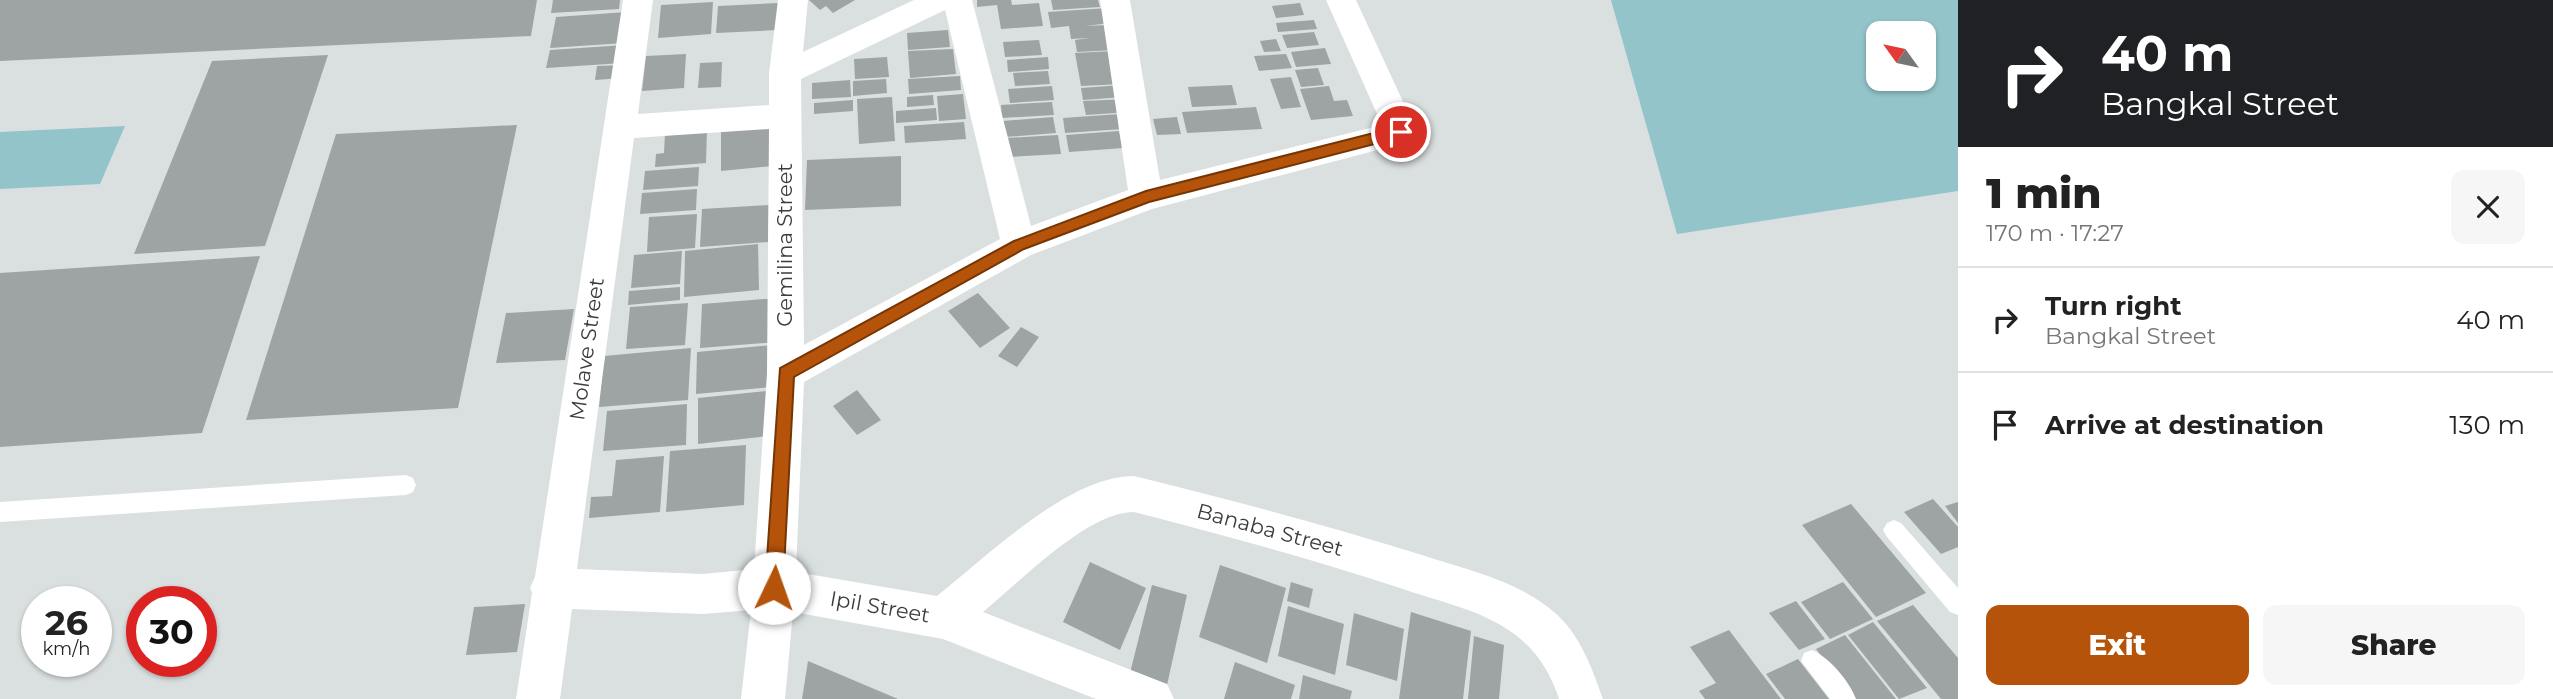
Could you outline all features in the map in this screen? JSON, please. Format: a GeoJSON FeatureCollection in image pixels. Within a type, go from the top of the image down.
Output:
{"type":"FeatureCollection","features":[{"type":"Feature","properties":{"kind":"street","name":"Molave Street"},"geometry":{"type":"LineString","coordinates":[[538,699],[551,588],[638,0]]}},
{"type":"Feature","properties":{"kind":"street","name":"Gemilina Street"},"geometry":{"type":"LineString","coordinates":[[763,699],[774,588],[786,373],[785,73],[793,0]]}},
{"type":"Feature","properties":{"kind":"street"},"geometry":{"type":"LineString","coordinates":[[785,73],[940,0]]}},
{"type":"Feature","properties":{"kind":"street"},"geometry":{"type":"LineString","coordinates":[[957,0],[1019,245]]}},
{"type":"Feature","properties":{"kind":"street"},"geometry":{"type":"LineString","coordinates":[[1115,0],[1146,197]]}},
{"type":"Feature","properties":{"kind":"street"},"geometry":{"type":"LineString","coordinates":[[786,373],[1019,245],[1146,197],[1401,132],[1341,0]]}},
{"type":"Feature","properties":{"kind":"street"},"geometry":{"type":"LineString","coordinates":[[620,127],[785,116]]}},
{"type":"Feature","properties":{"kind":"street","name":"Banaba Street"},"geometry":{"type":"LineString","coordinates":[[943,618],[1074,513],[1095,500],[1113,494],[1134,494],[1316,541],[1495,599],[1522,612],[1546,631],[1562,650],[1581,699]]}},
{"type":"Feature","properties":{"kind":"street","name":"Ipil Street"},"geometry":{"type":"LineString","coordinates":[[551,588],[703,594],[774,588],[943,618],[1152,699]]}},
{"type":"Feature","properties":{"kind":"lane"},"geometry":{"type":"LineString","coordinates":[[0,512],[406,485]]}},
{"type":"Feature","properties":{"kind":"lane"},"geometry":{"type":"LineString","coordinates":[[1894,530],[1958,604]]}},
{"type":"Feature","properties":{"kind":"lane"},"geometry":{"type":"LineString","coordinates":[[1812,661],[1845,699]]}},
{"type":"Feature","properties":{"kind":"shaded area"},"geometry":{"type":"Polygon","coordinates":[[[1611,0],[1958,0],[1958,191],[1677,234],[1611,0]]]}},
{"type":"Feature","properties":{"kind":"shaded area"},"geometry":{"type":"Polygon","coordinates":[[[125,126],[100,184],[0,189],[0,132],[125,126]]]}},
{"type":"Feature","properties":{"kind":"building"},"geometry":{"type":"Polygon","coordinates":[[[0,0],[537,0],[531,36],[0,61],[0,0]]]}},
{"type":"Feature","properties":{"kind":"building"},"geometry":{"type":"Polygon","coordinates":[[[553,0],[620,0],[619,9],[551,13],[553,0]]]}},
{"type":"Feature","properties":{"kind":"building"},"geometry":{"type":"Polygon","coordinates":[[[809,0],[855,0],[833,13],[826,6],[820,10],[809,0]]]}},
{"type":"Feature","properties":{"kind":"building"},"geometry":{"type":"Polygon","coordinates":[[[977,0],[1011,0],[1012,5],[1039,3],[1043,26],[1001,29],[997,5],[977,7],[977,0]]]}},
{"type":"Feature","properties":{"kind":"building"},"geometry":{"type":"Polygon","coordinates":[[[1051,0],[1098,0],[1100,7],[1053,10],[1051,0]]]}},
{"type":"Feature","properties":{"kind":"building"},"geometry":{"type":"Polygon","coordinates":[[[713,2],[711,34],[658,38],[661,5],[713,2]]]}},
{"type":"Feature","properties":{"kind":"building"},"geometry":{"type":"Polygon","coordinates":[[[778,3],[778,30],[716,33],[718,6],[778,3]]]}},
{"type":"Feature","properties":{"kind":"building"},"geometry":{"type":"Polygon","coordinates":[[[1300,3],[1304,15],[1276,18],[1272,6],[1300,3]]]}},
{"type":"Feature","properties":{"kind":"building"},"geometry":{"type":"Polygon","coordinates":[[[1108,8],[1111,23],[1085,26],[1107,25],[1114,50],[1077,52],[1075,40],[1089,38],[1071,39],[1069,26],[1051,28],[1048,12],[1108,8]]]}},
{"type":"Feature","properties":{"kind":"building"},"geometry":{"type":"Polygon","coordinates":[[[627,12],[624,43],[550,48],[556,17],[627,12]]]}},
{"type":"Feature","properties":{"kind":"building"},"geometry":{"type":"Polygon","coordinates":[[[1314,20],[1317,29],[1278,32],[1276,23],[1314,20]]]}},
{"type":"Feature","properties":{"kind":"building"},"geometry":{"type":"Polygon","coordinates":[[[948,30],[950,47],[908,50],[907,33],[948,30]]]}},
{"type":"Feature","properties":{"kind":"building"},"geometry":{"type":"Polygon","coordinates":[[[1314,32],[1319,45],[1287,48],[1282,35],[1314,32]]]}},
{"type":"Feature","properties":{"kind":"building"},"geometry":{"type":"Polygon","coordinates":[[[1276,39],[1281,51],[1264,52],[1260,41],[1276,39]]]}},
{"type":"Feature","properties":{"kind":"building"},"geometry":{"type":"Polygon","coordinates":[[[1039,40],[1042,55],[1005,57],[1003,42],[1039,40]]]}},
{"type":"Feature","properties":{"kind":"building"},"geometry":{"type":"Polygon","coordinates":[[[625,45],[623,63],[546,68],[550,50],[625,45]]]}},
{"type":"Feature","properties":{"kind":"building"},"geometry":{"type":"Polygon","coordinates":[[[1325,48],[1331,64],[1296,67],[1291,52],[1325,48]]]}},
{"type":"Feature","properties":{"kind":"building"},"geometry":{"type":"Polygon","coordinates":[[[953,49],[956,74],[910,78],[908,51],[953,49]]]}},
{"type":"Feature","properties":{"kind":"building"},"geometry":{"type":"Polygon","coordinates":[[[1113,51],[1122,84],[1081,86],[1075,53],[1113,51]]]}},
{"type":"Feature","properties":{"kind":"building"},"geometry":{"type":"Polygon","coordinates":[[[686,54],[684,88],[642,91],[646,56],[686,54]]]}},
{"type":"Feature","properties":{"kind":"building"},"geometry":{"type":"Polygon","coordinates":[[[1286,54],[1292,68],[1259,71],[1254,56],[1286,54]]]}},
{"type":"Feature","properties":{"kind":"building"},"geometry":{"type":"Polygon","coordinates":[[[328,55],[265,246],[134,254],[212,61],[328,55]]]}},
{"type":"Feature","properties":{"kind":"building"},"geometry":{"type":"Polygon","coordinates":[[[887,57],[889,77],[855,79],[854,59],[887,57]]]}},
{"type":"Feature","properties":{"kind":"building"},"geometry":{"type":"Polygon","coordinates":[[[1048,57],[1049,69],[1008,72],[1007,60],[1048,57]]]}},
{"type":"Feature","properties":{"kind":"building"},"geometry":{"type":"Polygon","coordinates":[[[722,62],[721,87],[698,88],[700,63],[722,62]]]}},
{"type":"Feature","properties":{"kind":"building"},"geometry":{"type":"Polygon","coordinates":[[[623,65],[622,78],[595,80],[597,66],[623,65]]]}},
{"type":"Feature","properties":{"kind":"building"},"geometry":{"type":"Polygon","coordinates":[[[1318,68],[1324,85],[1301,87],[1295,70],[1318,68]]]}},
{"type":"Feature","properties":{"kind":"building"},"geometry":{"type":"Polygon","coordinates":[[[1048,71],[1050,84],[1015,86],[1013,73],[1048,71]]]}},
{"type":"Feature","properties":{"kind":"building"},"geometry":{"type":"Polygon","coordinates":[[[960,76],[961,90],[909,94],[908,79],[960,76]]]}},
{"type":"Feature","properties":{"kind":"building"},"geometry":{"type":"Polygon","coordinates":[[[1291,77],[1301,107],[1281,109],[1270,79],[1291,77]]]}},
{"type":"Feature","properties":{"kind":"building"},"geometry":{"type":"Polygon","coordinates":[[[886,79],[887,93],[853,96],[853,81],[886,79]]]}},
{"type":"Feature","properties":{"kind":"building"},"geometry":{"type":"Polygon","coordinates":[[[850,80],[851,97],[812,99],[812,83],[850,80]]]}},
{"type":"Feature","properties":{"kind":"building"},"geometry":{"type":"Polygon","coordinates":[[[1122,85],[1124,97],[1083,100],[1081,88],[1122,85]]]}},
{"type":"Feature","properties":{"kind":"building"},"geometry":{"type":"Polygon","coordinates":[[[1232,85],[1237,105],[1192,107],[1188,87],[1232,85]]]}},
{"type":"Feature","properties":{"kind":"building"},"geometry":{"type":"Polygon","coordinates":[[[1052,86],[1054,100],[1010,103],[1008,89],[1052,86]]]}},
{"type":"Feature","properties":{"kind":"building"},"geometry":{"type":"Polygon","coordinates":[[[1329,86],[1334,101],[1347,100],[1353,116],[1311,120],[1300,89],[1329,86]]]}},
{"type":"Feature","properties":{"kind":"building"},"geometry":{"type":"Polygon","coordinates":[[[963,94],[966,119],[939,121],[937,96],[963,94]]]}},
{"type":"Feature","properties":{"kind":"building"},"geometry":{"type":"Polygon","coordinates":[[[933,95],[934,105],[907,107],[907,97],[933,95]]]}},
{"type":"Feature","properties":{"kind":"building"},"geometry":{"type":"Polygon","coordinates":[[[892,97],[895,141],[859,144],[857,99],[892,97]]]}},
{"type":"Feature","properties":{"kind":"building"},"geometry":{"type":"Polygon","coordinates":[[[1128,99],[1130,112],[1086,115],[1083,101],[1128,99]]]}},
{"type":"Feature","properties":{"kind":"building"},"geometry":{"type":"Polygon","coordinates":[[[853,100],[853,111],[814,114],[814,103],[853,100]]]}},
{"type":"Feature","properties":{"kind":"building"},"geometry":{"type":"Polygon","coordinates":[[[1052,102],[1054,115],[1002,118],[1001,105],[1052,102]]]}},
{"type":"Feature","properties":{"kind":"building"},"geometry":{"type":"Polygon","coordinates":[[[1256,107],[1262,129],[1187,133],[1182,112],[1256,107]]]}},
{"type":"Feature","properties":{"kind":"building"},"geometry":{"type":"Polygon","coordinates":[[[936,108],[937,120],[896,123],[896,111],[936,108]]]}},
{"type":"Feature","properties":{"kind":"building"},"geometry":{"type":"Polygon","coordinates":[[[1120,114],[1123,129],[1065,133],[1063,118],[1120,114]]]}},
{"type":"Feature","properties":{"kind":"building"},"geometry":{"type":"Polygon","coordinates":[[[1053,117],[1056,133],[1005,137],[1003,121],[1053,117]]]}},
{"type":"Feature","properties":{"kind":"building"},"geometry":{"type":"Polygon","coordinates":[[[1177,117],[1181,134],[1157,135],[1153,119],[1177,117]]]}},
{"type":"Feature","properties":{"kind":"building"},"geometry":{"type":"Polygon","coordinates":[[[772,122],[773,166],[721,171],[721,127],[772,122]]]}},
{"type":"Feature","properties":{"kind":"building"},"geometry":{"type":"Polygon","coordinates":[[[964,122],[966,139],[905,143],[904,126],[964,122]]]}},
{"type":"Feature","properties":{"kind":"building"},"geometry":{"type":"Polygon","coordinates":[[[517,125],[458,408],[246,420],[336,134],[517,125]]]}},
{"type":"Feature","properties":{"kind":"building"},"geometry":{"type":"Polygon","coordinates":[[[707,130],[706,163],[655,167],[656,154],[664,153],[665,133],[707,130]]]}},
{"type":"Feature","properties":{"kind":"building"},"geometry":{"type":"Polygon","coordinates":[[[1119,131],[1123,148],[1069,152],[1066,135],[1119,131]]]}},
{"type":"Feature","properties":{"kind":"building"},"geometry":{"type":"Polygon","coordinates":[[[1058,135],[1061,154],[1008,157],[1006,138],[1058,135]]]}},
{"type":"Feature","properties":{"kind":"building"},"geometry":{"type":"Polygon","coordinates":[[[901,156],[901,206],[805,210],[807,160],[901,156]]]}},
{"type":"Feature","properties":{"kind":"building"},"geometry":{"type":"Polygon","coordinates":[[[699,167],[698,186],[643,190],[645,171],[699,167]]]}},
{"type":"Feature","properties":{"kind":"building"},"geometry":{"type":"Polygon","coordinates":[[[697,189],[696,210],[640,214],[642,193],[697,189]]]}},
{"type":"Feature","properties":{"kind":"building"},"geometry":{"type":"Polygon","coordinates":[[[769,205],[768,242],[700,247],[702,209],[769,205]]]}},
{"type":"Feature","properties":{"kind":"building"},"geometry":{"type":"Polygon","coordinates":[[[697,214],[695,248],[647,252],[649,217],[697,214]]]}},
{"type":"Feature","properties":{"kind":"building"},"geometry":{"type":"Polygon","coordinates":[[[758,244],[759,290],[684,297],[685,251],[758,244]]]}},
{"type":"Feature","properties":{"kind":"building"},"geometry":{"type":"Polygon","coordinates":[[[682,251],[680,284],[631,288],[634,255],[682,251]]]}},
{"type":"Feature","properties":{"kind":"building"},"geometry":{"type":"Polygon","coordinates":[[[260,256],[202,433],[0,447],[0,273],[260,256]]]}},
{"type":"Feature","properties":{"kind":"building"},"geometry":{"type":"Polygon","coordinates":[[[680,287],[680,300],[628,305],[629,291],[680,287]]]}},
{"type":"Feature","properties":{"kind":"building"},"geometry":{"type":"Polygon","coordinates":[[[978,293],[1010,328],[980,348],[948,311],[978,293]]]}},
{"type":"Feature","properties":{"kind":"building"},"geometry":{"type":"Polygon","coordinates":[[[778,298],[778,342],[700,348],[702,304],[778,298]]]}},
{"type":"Feature","properties":{"kind":"building"},"geometry":{"type":"Polygon","coordinates":[[[688,303],[685,345],[626,349],[630,307],[688,303]]]}},
{"type":"Feature","properties":{"kind":"building"},"geometry":{"type":"Polygon","coordinates":[[[574,309],[565,360],[496,363],[506,313],[574,309]]]}},
{"type":"Feature","properties":{"kind":"building"},"geometry":{"type":"Polygon","coordinates":[[[1021,327],[1039,337],[1017,367],[998,356],[1021,327]]]}},
{"type":"Feature","properties":{"kind":"building"},"geometry":{"type":"Polygon","coordinates":[[[773,345],[773,387],[696,394],[697,352],[773,345]]]}},
{"type":"Feature","properties":{"kind":"building"},"geometry":{"type":"Polygon","coordinates":[[[691,348],[688,400],[599,407],[604,356],[691,348]]]}},
{"type":"Feature","properties":{"kind":"building"},"geometry":{"type":"Polygon","coordinates":[[[776,390],[777,435],[698,444],[698,398],[776,390]]]}},
{"type":"Feature","properties":{"kind":"building"},"geometry":{"type":"Polygon","coordinates":[[[857,390],[881,420],[857,435],[833,406],[857,390]]]}},
{"type":"Feature","properties":{"kind":"building"},"geometry":{"type":"Polygon","coordinates":[[[687,404],[686,445],[603,451],[607,411],[687,404]]]}},
{"type":"Feature","properties":{"kind":"building"},"geometry":{"type":"Polygon","coordinates":[[[746,445],[744,505],[666,512],[670,451],[746,445]]]}},
{"type":"Feature","properties":{"kind":"building"},"geometry":{"type":"Polygon","coordinates":[[[664,456],[660,512],[589,518],[591,497],[612,496],[616,460],[664,456]]]}},
{"type":"Feature","properties":{"kind":"building"},"geometry":{"type":"Polygon","coordinates":[[[1933,499],[1958,527],[1958,547],[1941,554],[1904,512],[1933,499]]]}},
{"type":"Feature","properties":{"kind":"building"},"geometry":{"type":"Polygon","coordinates":[[[1958,502],[1958,523],[1945,506],[1958,502]]]}},
{"type":"Feature","properties":{"kind":"building"},"geometry":{"type":"Polygon","coordinates":[[[1851,504],[1926,593],[1876,617],[1802,525],[1851,504]]]}},
{"type":"Feature","properties":{"kind":"building"},"geometry":{"type":"Polygon","coordinates":[[[1090,562],[1146,588],[1120,650],[1063,622],[1090,562]]]}},
{"type":"Feature","properties":{"kind":"building"},"geometry":{"type":"Polygon","coordinates":[[[1220,565],[1286,588],[1267,663],[1199,637],[1220,565]]]}},
{"type":"Feature","properties":{"kind":"building"},"geometry":{"type":"Polygon","coordinates":[[[1291,582],[1313,589],[1309,608],[1287,601],[1291,582]]]}},
{"type":"Feature","properties":{"kind":"building"},"geometry":{"type":"Polygon","coordinates":[[[1843,582],[1873,619],[1830,639],[1801,602],[1843,582]]]}},
{"type":"Feature","properties":{"kind":"building"},"geometry":{"type":"Polygon","coordinates":[[[1152,585],[1187,595],[1167,685],[1130,673],[1152,585]]]}},
{"type":"Feature","properties":{"kind":"building"},"geometry":{"type":"Polygon","coordinates":[[[1796,601],[1825,639],[1799,650],[1769,613],[1796,601]]]}},
{"type":"Feature","properties":{"kind":"building"},"geometry":{"type":"Polygon","coordinates":[[[525,604],[517,652],[466,655],[474,607],[525,604]]]}},
{"type":"Feature","properties":{"kind":"building"},"geometry":{"type":"Polygon","coordinates":[[[1913,605],[1958,658],[1958,699],[1941,699],[1877,621],[1913,605]]]}},
{"type":"Feature","properties":{"kind":"building"},"geometry":{"type":"Polygon","coordinates":[[[1288,606],[1344,624],[1335,675],[1278,656],[1288,606]]]}},
{"type":"Feature","properties":{"kind":"building"},"geometry":{"type":"Polygon","coordinates":[[[1411,612],[1471,631],[1463,699],[1399,699],[1411,612]]]}},
{"type":"Feature","properties":{"kind":"building"},"geometry":{"type":"Polygon","coordinates":[[[1354,613],[1404,629],[1397,681],[1346,665],[1354,613]]]}},
{"type":"Feature","properties":{"kind":"building"},"geometry":{"type":"Polygon","coordinates":[[[1873,622],[1927,688],[1899,699],[1848,635],[1873,622]]]}},
{"type":"Feature","properties":{"kind":"building"},"geometry":{"type":"Polygon","coordinates":[[[1729,630],[1781,699],[1705,699],[1699,691],[1716,683],[1690,647],[1729,630]]]}},
{"type":"Feature","properties":{"kind":"building"},"geometry":{"type":"Polygon","coordinates":[[[1845,635],[1896,699],[1855,699],[1816,649],[1845,635]]]}},
{"type":"Feature","properties":{"kind":"building"},"geometry":{"type":"Polygon","coordinates":[[[1474,636],[1504,645],[1499,699],[1468,699],[1474,636]]]}},
{"type":"Feature","properties":{"kind":"building"},"geometry":{"type":"Polygon","coordinates":[[[1798,659],[1829,699],[1785,699],[1766,674],[1798,659]]]}},
{"type":"Feature","properties":{"kind":"building"},"geometry":{"type":"Polygon","coordinates":[[[808,661],[898,699],[802,699],[808,661]]]}},
{"type":"Feature","properties":{"kind":"building"},"geometry":{"type":"Polygon","coordinates":[[[1235,662],[1295,685],[1291,699],[1224,699],[1235,662]]]}},
{"type":"Feature","properties":{"kind":"building"},"geometry":{"type":"Polygon","coordinates":[[[1303,675],[1352,691],[1350,699],[1299,699],[1303,675]]]}},
{"type":"Feature","properties":{"kind":"route"},"geometry":{"type":"LineString","coordinates":[[774,588],[786,373],[1019,245],[1146,197],[1401,132]]}}]}
